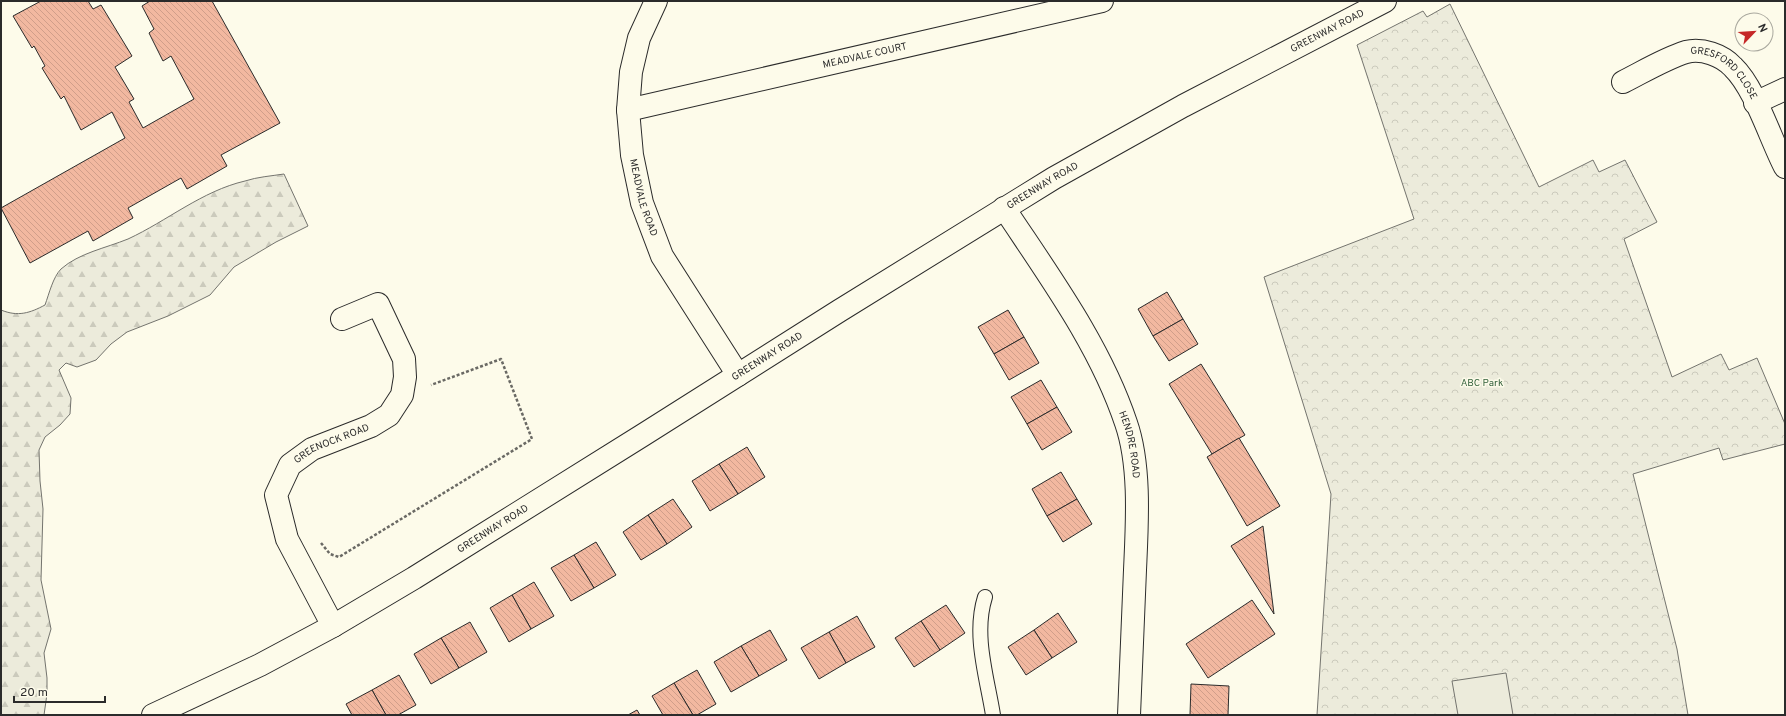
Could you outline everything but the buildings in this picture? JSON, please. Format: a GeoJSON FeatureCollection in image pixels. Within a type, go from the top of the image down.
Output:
{"type":"FeatureCollection","features":[{"type":"Feature","properties":{"kind":"street","name":"MEADVALE ROAD"},"geometry":{"type":"LineString","coordinates":[[656,1],[639,38],[631,72],[628,110],[632,155],[642,203],[662,256],[738,375]]}},
{"type":"Feature","properties":{"kind":"street","name":"MEADVALE COURT"},"geometry":{"type":"LineString","coordinates":[[628,110],[1102,1]]}},
{"type":"Feature","properties":{"kind":"street","name":"GREENWAY ROAD"},"geometry":{"type":"LineString","coordinates":[[152,715],[260,665],[333,626],[414,578],[1054,178],[1183,106],[1385,1]]}},
{"type":"Feature","properties":{"kind":"street","name":"GRESFORD CLOSE"},"geometry":{"type":"LineString","coordinates":[[1623,82],[1673,57],[1687,52],[1702,51],[1720,57],[1733,66],[1745,81],[1785,167]]}},
{"type":"Feature","properties":{"kind":"street"},"geometry":{"type":"LineString","coordinates":[[1756,103],[1785,89]]}},
{"type":"Feature","properties":{"kind":"street","name":"HENDRE ROAD"},"geometry":{"type":"LineString","coordinates":[[1004,208],[1081,327],[1109,379],[1127,424],[1135,463],[1137,520],[1129,715]]}},
{"type":"Feature","properties":{"kind":"street","name":"GREENOCK ROAD"},"geometry":{"type":"LineString","coordinates":[[333,626],[287,539],[276,495],[290,465],[312,449],[371,426],[390,415],[402,395],[405,377],[404,359],[378,304],[342,319]]}},
{"type":"Feature","properties":{"kind":"lane"},"geometry":{"type":"LineString","coordinates":[[985,597],[980,612],[980,632],[993,715]]}},
{"type":"Feature","properties":{"kind":"path"},"geometry":{"type":"LineString","coordinates":[[318,539],[330,554],[339,556],[532,439],[501,359],[402,395]]}},
{"type":"Feature","properties":{"kind":"green space","name":"ABC Park"},"geometry":{"type":"Polygon","coordinates":[[[1450,4],[1539,187],[1593,160],[1599,172],[1625,160],[1657,222],[1624,239],[1672,377],[1721,354],[1729,370],[1757,358],[1785,424],[1785,444],[1723,460],[1719,448],[1633,474],[1677,649],[1688,715],[1317,715],[1331,494],[1264,277],[1414,219],[1357,45],[1423,11],[1427,17],[1450,4]]]}},
{"type":"Feature","properties":{"kind":"green space"},"geometry":{"type":"Polygon","coordinates":[[[284,174],[308,226],[276,242],[234,267],[210,295],[168,316],[127,332],[111,344],[96,360],[77,367],[66,363],[59,370],[71,398],[70,414],[60,425],[45,437],[39,450],[43,509],[41,580],[51,629],[44,653],[47,694],[44,715],[1,715],[1,310],[18,314],[40,308],[45,305],[58,272],[68,263],[93,251],[128,239],[214,192],[250,180],[284,174]]]}},
{"type":"Feature","properties":{"kind":"green space"},"geometry":{"type":"Polygon","coordinates":[[[1506,673],[1513,715],[1458,715],[1452,681],[1506,673]]]}}]}
